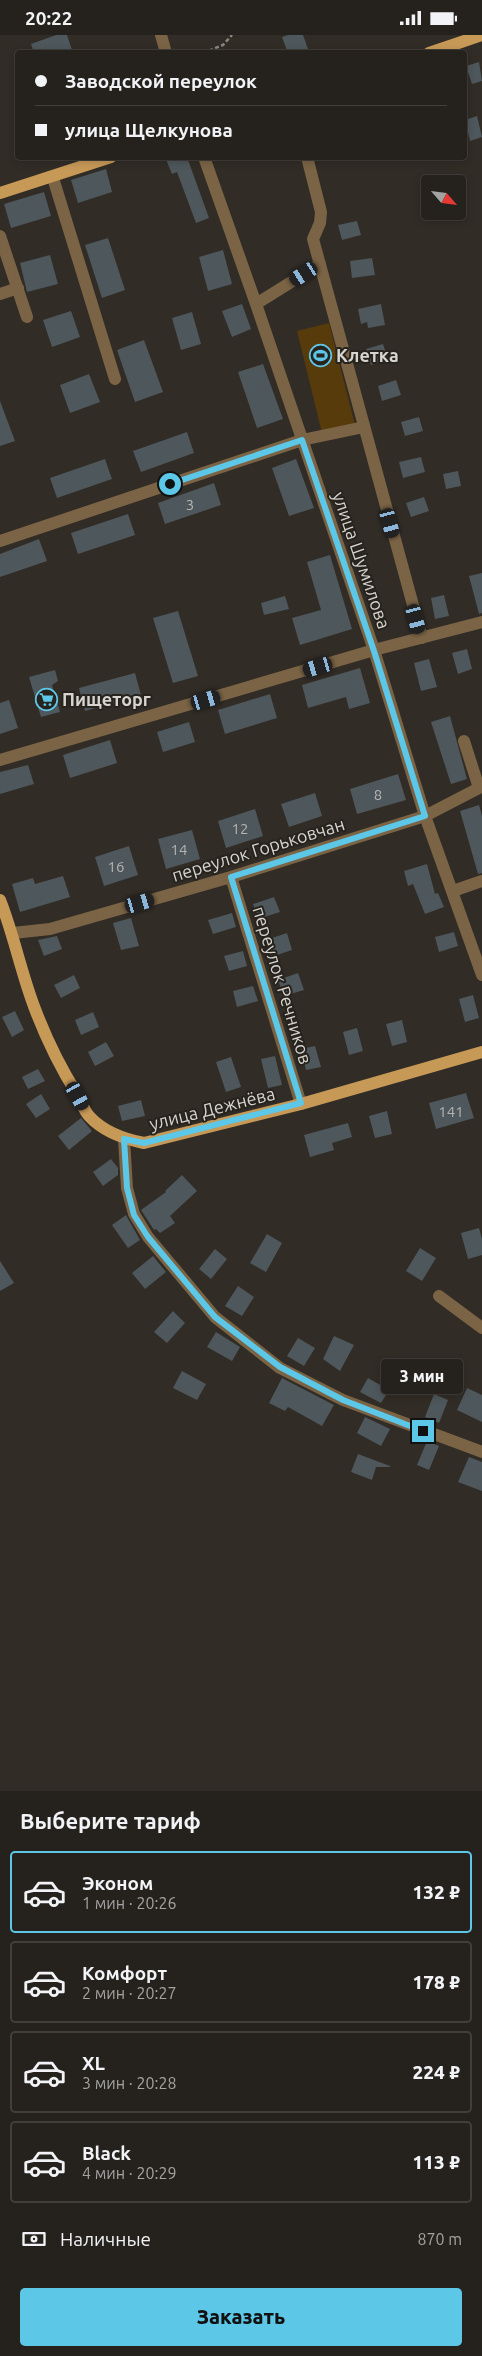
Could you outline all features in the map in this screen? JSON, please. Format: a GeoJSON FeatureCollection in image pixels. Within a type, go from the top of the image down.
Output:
{"type":"FeatureCollection","features":[{"type":"Feature","properties":{"kind":"main road"},"geometry":{"type":"LineString","coordinates":[[438,50],[482,35]]}},
{"type":"Feature","properties":{"kind":"main road"},"geometry":{"type":"LineString","coordinates":[[0,193],[52,178],[103,160]]}},
{"type":"Feature","properties":{"kind":"main road"},"geometry":{"type":"LineString","coordinates":[[0,900],[13,933],[34,1008],[66,1077],[90,1117],[108,1131],[124,1139]]}},
{"type":"Feature","properties":{"kind":"main road","name":"улица Дежнёва"},"geometry":{"type":"LineString","coordinates":[[124,1139],[144,1143],[301,1103],[482,1052]]}},
{"type":"Feature","properties":{"kind":"street"},"geometry":{"type":"LineString","coordinates":[[161,35],[165,50]]}},
{"type":"Feature","properties":{"kind":"street","name":"улица Шумилова"},"geometry":{"type":"LineString","coordinates":[[205,160],[374,651],[425,816],[482,975]]}},
{"type":"Feature","properties":{"kind":"street"},"geometry":{"type":"LineString","coordinates":[[308,160],[321,212],[320,223],[313,239],[422,638]]}},
{"type":"Feature","properties":{"kind":"street"},"geometry":{"type":"LineString","coordinates":[[52,178],[115,379]]}},
{"type":"Feature","properties":{"kind":"street"},"geometry":{"type":"LineString","coordinates":[[0,237],[27,317]]}},
{"type":"Feature","properties":{"kind":"street"},"geometry":{"type":"LineString","coordinates":[[256,304],[320,264]]}},
{"type":"Feature","properties":{"kind":"street"},"geometry":{"type":"LineString","coordinates":[[0,294],[18,288]]}},
{"type":"Feature","properties":{"kind":"street"},"geometry":{"type":"LineString","coordinates":[[0,541],[302,440],[364,427]]}},
{"type":"Feature","properties":{"kind":"street"},"geometry":{"type":"LineString","coordinates":[[0,760],[374,651],[482,622]]}},
{"type":"Feature","properties":{"kind":"street"},"geometry":{"type":"LineString","coordinates":[[464,741],[481,791]]}},
{"type":"Feature","properties":{"kind":"street","name":"переулок Горьковчан"},"geometry":{"type":"LineString","coordinates":[[13,933],[50,929],[231,877],[425,816],[481,791]]}},
{"type":"Feature","properties":{"kind":"street","name":"переулок Речников"},"geometry":{"type":"LineString","coordinates":[[231,877],[301,1103]]}},
{"type":"Feature","properties":{"kind":"street"},"geometry":{"type":"LineString","coordinates":[[453,891],[482,881]]}},
{"type":"Feature","properties":{"kind":"street"},"geometry":{"type":"LineString","coordinates":[[124,1139],[127,1188],[134,1215],[148,1237],[215,1317],[280,1367],[319,1388],[343,1400],[482,1452]]}},
{"type":"Feature","properties":{"kind":"street"},"geometry":{"type":"LineString","coordinates":[[439,1296],[482,1328]]}},
{"type":"Feature","properties":{"kind":"path"},"geometry":{"type":"LineString","coordinates":[[210,50],[223,45],[232,35]]}},
{"type":"Feature","properties":{"kind":"shaded area"},"geometry":{"type":"Polygon","coordinates":[[[329,323],[355,425],[322,433],[297,331],[329,323]]]}},
{"type":"Feature","properties":{"kind":"building"},"geometry":{"type":"Polygon","coordinates":[[[56,35],[67,35],[72,50],[33,50],[31,44],[56,35]]]}},
{"type":"Feature","properties":{"kind":"building"},"geometry":{"type":"Polygon","coordinates":[[[303,35],[308,49],[287,50],[282,37],[303,35]]]}},
{"type":"Feature","properties":{"kind":"building"},"geometry":{"type":"Polygon","coordinates":[[[479,62],[482,81],[472,84],[467,66],[479,62]]]}},
{"type":"Feature","properties":{"kind":"building"},"geometry":{"type":"Polygon","coordinates":[[[477,116],[482,137],[470,141],[467,119],[477,116]]]}},
{"type":"Feature","properties":{"kind":"building"},"geometry":{"type":"Polygon","coordinates":[[[166,160],[188,160],[209,218],[196,223],[177,172],[172,174],[166,160]]]}},
{"type":"Feature","properties":{"kind":"building"},"geometry":{"type":"Polygon","coordinates":[[[106,169],[112,192],[78,203],[71,180],[106,169]]]}},
{"type":"Feature","properties":{"kind":"building"},"geometry":{"type":"Polygon","coordinates":[[[44,192],[51,216],[11,228],[4,204],[44,192]]]}},
{"type":"Feature","properties":{"kind":"building"},"geometry":{"type":"Polygon","coordinates":[[[357,221],[361,235],[342,240],[338,225],[357,221]]]}},
{"type":"Feature","properties":{"kind":"building"},"geometry":{"type":"Polygon","coordinates":[[[108,238],[125,290],[102,298],[85,245],[108,238]]]}},
{"type":"Feature","properties":{"kind":"building"},"geometry":{"type":"Polygon","coordinates":[[[223,250],[232,284],[208,291],[199,257],[223,250]]]}},
{"type":"Feature","properties":{"kind":"building"},"geometry":{"type":"Polygon","coordinates":[[[50,255],[58,284],[27,292],[20,263],[50,255]]]}},
{"type":"Feature","properties":{"kind":"building"},"geometry":{"type":"Polygon","coordinates":[[[372,258],[375,275],[352,278],[350,261],[372,258]]]}},
{"type":"Feature","properties":{"kind":"building"},"geometry":{"type":"Polygon","coordinates":[[[242,304],[251,329],[232,337],[222,311],[242,304]]]}},
{"type":"Feature","properties":{"kind":"building"},"geometry":{"type":"Polygon","coordinates":[[[381,304],[385,325],[368,328],[367,322],[361,324],[358,309],[381,304]]]}},
{"type":"Feature","properties":{"kind":"building"},"geometry":{"type":"Polygon","coordinates":[[[71,311],[80,337],[52,347],[43,320],[71,311]]]}},
{"type":"Feature","properties":{"kind":"building"},"geometry":{"type":"Polygon","coordinates":[[[192,312],[201,344],[181,350],[172,318],[192,312]]]}},
{"type":"Feature","properties":{"kind":"building"},"geometry":{"type":"Polygon","coordinates":[[[144,340],[163,392],[135,402],[117,350],[144,340]]]}},
{"type":"Feature","properties":{"kind":"building"},"geometry":{"type":"Polygon","coordinates":[[[383,344],[388,359],[371,365],[366,349],[383,344]]]}},
{"type":"Feature","properties":{"kind":"building"},"geometry":{"type":"Polygon","coordinates":[[[263,364],[283,419],[257,428],[238,372],[263,364]]]}},
{"type":"Feature","properties":{"kind":"building"},"geometry":{"type":"Polygon","coordinates":[[[89,374],[100,402],[70,413],[60,385],[89,374]]]}},
{"type":"Feature","properties":{"kind":"building"},"geometry":{"type":"Polygon","coordinates":[[[396,380],[401,395],[382,401],[378,386],[396,380]]]}},
{"type":"Feature","properties":{"kind":"building"},"geometry":{"type":"Polygon","coordinates":[[[0,401],[15,441],[0,446],[0,401]]]}},
{"type":"Feature","properties":{"kind":"building"},"geometry":{"type":"Polygon","coordinates":[[[419,417],[423,431],[405,436],[401,422],[419,417]]]}},
{"type":"Feature","properties":{"kind":"building"},"geometry":{"type":"Polygon","coordinates":[[[187,432],[194,453],[141,472],[133,451],[187,432]]]}},
{"type":"Feature","properties":{"kind":"building"},"geometry":{"type":"Polygon","coordinates":[[[421,457],[425,472],[403,478],[399,462],[421,457]]]}},
{"type":"Feature","properties":{"kind":"building"},"geometry":{"type":"Polygon","coordinates":[[[105,459],[112,479],[57,498],[50,478],[105,459]]]}},
{"type":"Feature","properties":{"kind":"building"},"geometry":{"type":"Polygon","coordinates":[[[296,459],[314,508],[289,516],[272,468],[296,459]]]}},
{"type":"Feature","properties":{"kind":"building"},"geometry":{"type":"Polygon","coordinates":[[[458,471],[461,486],[446,489],[443,474],[458,471]]]}},
{"type":"Feature","properties":{"kind":"building"},"geometry":{"type":"Polygon","coordinates":[[[214,483],[221,505],[165,524],[158,503],[214,483]]]}},
{"type":"Feature","properties":{"kind":"building"},"geometry":{"type":"Polygon","coordinates":[[[424,497],[429,511],[411,517],[406,503],[424,497]]]}},
{"type":"Feature","properties":{"kind":"building"},"geometry":{"type":"Polygon","coordinates":[[[128,514],[135,535],[78,554],[71,533],[128,514]]]}},
{"type":"Feature","properties":{"kind":"building"},"geometry":{"type":"Polygon","coordinates":[[[39,539],[47,561],[0,577],[0,554],[39,539]]]}},
{"type":"Feature","properties":{"kind":"building"},"geometry":{"type":"Polygon","coordinates":[[[330,555],[352,629],[300,645],[292,618],[321,610],[307,562],[330,555]]]}},
{"type":"Feature","properties":{"kind":"building"},"geometry":{"type":"Polygon","coordinates":[[[482,573],[482,613],[479,614],[469,576],[482,573]]]}},
{"type":"Feature","properties":{"kind":"building"},"geometry":{"type":"Polygon","coordinates":[[[444,595],[449,616],[435,619],[431,598],[444,595]]]}},
{"type":"Feature","properties":{"kind":"building"},"geometry":{"type":"Polygon","coordinates":[[[285,596],[289,609],[264,615],[261,603],[285,596]]]}},
{"type":"Feature","properties":{"kind":"building"},"geometry":{"type":"Polygon","coordinates":[[[178,611],[198,676],[173,683],[153,618],[178,611]]]}},
{"type":"Feature","properties":{"kind":"building"},"geometry":{"type":"Polygon","coordinates":[[[467,649],[472,669],[458,674],[452,653],[467,649]]]}},
{"type":"Feature","properties":{"kind":"building"},"geometry":{"type":"Polygon","coordinates":[[[429,659],[437,687],[421,691],[414,663],[429,659]]]}},
{"type":"Feature","properties":{"kind":"building"},"geometry":{"type":"Polygon","coordinates":[[[360,668],[370,703],[349,709],[346,697],[308,708],[302,685],[360,668]]]}},
{"type":"Feature","properties":{"kind":"building","name":"Пищеторг"},"geometry":{"type":"Polygon","coordinates":[[[55,670],[58,681],[52,685],[60,712],[41,717],[29,677],[55,670]]]}},
{"type":"Feature","properties":{"kind":"building"},"geometry":{"type":"Polygon","coordinates":[[[135,673],[141,695],[85,711],[79,688],[135,673]]]}},
{"type":"Feature","properties":{"kind":"building"},"geometry":{"type":"Polygon","coordinates":[[[270,694],[277,718],[225,734],[218,710],[270,694]]]}},
{"type":"Feature","properties":{"kind":"building"},"geometry":{"type":"Polygon","coordinates":[[[9,700],[18,728],[0,734],[0,703],[9,700]]]}},
{"type":"Feature","properties":{"kind":"building"},"geometry":{"type":"Polygon","coordinates":[[[450,716],[467,779],[451,784],[431,722],[450,716]]]}},
{"type":"Feature","properties":{"kind":"building"},"geometry":{"type":"Polygon","coordinates":[[[189,722],[195,742],[163,752],[157,732],[189,722]]]}},
{"type":"Feature","properties":{"kind":"building"},"geometry":{"type":"Polygon","coordinates":[[[110,740],[117,763],[70,778],[63,755],[110,740]]]}},
{"type":"Feature","properties":{"kind":"building"},"geometry":{"type":"Polygon","coordinates":[[[28,765],[34,784],[0,794],[0,772],[28,765]]]}},
{"type":"Feature","properties":{"kind":"building"},"geometry":{"type":"Polygon","coordinates":[[[398,774],[406,800],[357,814],[350,789],[398,774]]]}},
{"type":"Feature","properties":{"kind":"building"},"geometry":{"type":"Polygon","coordinates":[[[315,793],[322,816],[289,827],[281,804],[315,793]]]}},
{"type":"Feature","properties":{"kind":"building"},"geometry":{"type":"Polygon","coordinates":[[[479,805],[482,816],[482,873],[478,874],[460,811],[479,805]]]}},
{"type":"Feature","properties":{"kind":"building"},"geometry":{"type":"Polygon","coordinates":[[[255,809],[263,836],[226,848],[218,821],[255,809]]]}},
{"type":"Feature","properties":{"kind":"building"},"geometry":{"type":"Polygon","coordinates":[[[192,830],[200,859],[166,869],[158,839],[192,830]]]}},
{"type":"Feature","properties":{"kind":"building"},"geometry":{"type":"Polygon","coordinates":[[[129,846],[138,875],[104,886],[95,857],[129,846]]]}},
{"type":"Feature","properties":{"kind":"building"},"geometry":{"type":"Polygon","coordinates":[[[427,864],[435,894],[438,893],[444,907],[425,914],[413,884],[408,886],[404,871],[427,864]]]}},
{"type":"Feature","properties":{"kind":"building"},"geometry":{"type":"Polygon","coordinates":[[[63,876],[70,897],[20,912],[12,884],[33,878],[35,884],[63,876]]]}},
{"type":"Feature","properties":{"kind":"building"},"geometry":{"type":"Polygon","coordinates":[[[274,897],[280,912],[258,919],[253,904],[274,897]]]}},
{"type":"Feature","properties":{"kind":"building"},"geometry":{"type":"Polygon","coordinates":[[[232,913],[236,927],[213,934],[208,920],[232,913]]]}},
{"type":"Feature","properties":{"kind":"building"},"geometry":{"type":"Polygon","coordinates":[[[131,918],[139,946],[121,950],[113,923],[131,918]]]}},
{"type":"Feature","properties":{"kind":"building"},"geometry":{"type":"Polygon","coordinates":[[[454,932],[458,946],[439,952],[435,937],[454,932]]]}},
{"type":"Feature","properties":{"kind":"building"},"geometry":{"type":"Polygon","coordinates":[[[287,933],[292,950],[271,957],[266,940],[287,933]]]}},
{"type":"Feature","properties":{"kind":"building"},"geometry":{"type":"Polygon","coordinates":[[[57,936],[62,949],[44,956],[38,940],[57,936]]]}},
{"type":"Feature","properties":{"kind":"building"},"geometry":{"type":"Polygon","coordinates":[[[243,951],[247,966],[229,971],[224,956],[243,951]]]}},
{"type":"Feature","properties":{"kind":"building"},"geometry":{"type":"Polygon","coordinates":[[[298,973],[304,990],[284,996],[278,980],[298,973]]]}},
{"type":"Feature","properties":{"kind":"building"},"geometry":{"type":"Polygon","coordinates":[[[74,975],[80,988],[61,998],[54,985],[74,975]]]}},
{"type":"Feature","properties":{"kind":"building"},"geometry":{"type":"Polygon","coordinates":[[[253,986],[258,1001],[237,1007],[233,991],[253,986]]]}},
{"type":"Feature","properties":{"kind":"building"},"geometry":{"type":"Polygon","coordinates":[[[473,995],[479,1018],[465,1022],[459,999],[473,995]]]}},
{"type":"Feature","properties":{"kind":"building"},"geometry":{"type":"Polygon","coordinates":[[[15,1011],[24,1030],[12,1037],[2,1017],[15,1011]]]}},
{"type":"Feature","properties":{"kind":"building"},"geometry":{"type":"Polygon","coordinates":[[[93,1012],[99,1027],[81,1035],[75,1020],[93,1012]]]}},
{"type":"Feature","properties":{"kind":"building"},"geometry":{"type":"Polygon","coordinates":[[[402,1020],[407,1042],[392,1046],[386,1024],[402,1020]]]}},
{"type":"Feature","properties":{"kind":"building"},"geometry":{"type":"Polygon","coordinates":[[[357,1028],[363,1051],[349,1055],[343,1032],[357,1028]]]}},
{"type":"Feature","properties":{"kind":"building"},"geometry":{"type":"Polygon","coordinates":[[[106,1042],[114,1056],[95,1066],[88,1052],[106,1042]]]}},
{"type":"Feature","properties":{"kind":"building"},"geometry":{"type":"Polygon","coordinates":[[[315,1046],[321,1067],[306,1070],[301,1049],[315,1046]]]}},
{"type":"Feature","properties":{"kind":"building"},"geometry":{"type":"Polygon","coordinates":[[[275,1056],[282,1085],[268,1088],[261,1059],[275,1056]]]}},
{"type":"Feature","properties":{"kind":"building"},"geometry":{"type":"Polygon","coordinates":[[[231,1057],[241,1087],[226,1092],[216,1062],[231,1057]]]}},
{"type":"Feature","properties":{"kind":"building"},"geometry":{"type":"Polygon","coordinates":[[[38,1069],[45,1081],[28,1089],[22,1077],[38,1069]]]}},
{"type":"Feature","properties":{"kind":"building"},"geometry":{"type":"Polygon","coordinates":[[[466,1093],[474,1118],[436,1129],[429,1103],[466,1093]]]}},
{"type":"Feature","properties":{"kind":"building"},"geometry":{"type":"Polygon","coordinates":[[[41,1094],[50,1109],[36,1118],[26,1104],[41,1094]]]}},
{"type":"Feature","properties":{"kind":"building"},"geometry":{"type":"Polygon","coordinates":[[[141,1100],[145,1116],[122,1121],[118,1106],[141,1100]]]}},
{"type":"Feature","properties":{"kind":"building"},"geometry":{"type":"Polygon","coordinates":[[[387,1111],[392,1134],[375,1138],[369,1116],[387,1111]]]}},
{"type":"Feature","properties":{"kind":"building"},"geometry":{"type":"Polygon","coordinates":[[[81,1118],[92,1131],[69,1150],[58,1136],[81,1118]]]}},
{"type":"Feature","properties":{"kind":"building"},"geometry":{"type":"Polygon","coordinates":[[[348,1123],[352,1137],[332,1143],[334,1150],[310,1157],[304,1135],[348,1123]]]}},
{"type":"Feature","properties":{"kind":"building"},"geometry":{"type":"Polygon","coordinates":[[[111,1159],[118,1168],[118,1175],[103,1186],[93,1172],[111,1159]]]}},
{"type":"Feature","properties":{"kind":"building"},"geometry":{"type":"Polygon","coordinates":[[[182,1175],[197,1191],[170,1216],[175,1223],[160,1233],[156,1229],[154,1230],[141,1210],[166,1192],[182,1175]]]}},
{"type":"Feature","properties":{"kind":"building"},"geometry":{"type":"Polygon","coordinates":[[[126,1215],[140,1240],[128,1248],[112,1225],[126,1215]]]}},
{"type":"Feature","properties":{"kind":"building"},"geometry":{"type":"Polygon","coordinates":[[[479,1228],[482,1239],[482,1255],[468,1259],[461,1233],[479,1228]]]}},
{"type":"Feature","properties":{"kind":"building"},"geometry":{"type":"Polygon","coordinates":[[[267,1234],[282,1243],[266,1272],[250,1263],[267,1234]]]}},
{"type":"Feature","properties":{"kind":"building"},"geometry":{"type":"Polygon","coordinates":[[[420,1248],[436,1258],[422,1281],[406,1271],[420,1248]]]}},
{"type":"Feature","properties":{"kind":"building"},"geometry":{"type":"Polygon","coordinates":[[[215,1249],[227,1259],[211,1279],[199,1269],[215,1249]]]}},
{"type":"Feature","properties":{"kind":"building"},"geometry":{"type":"Polygon","coordinates":[[[153,1256],[166,1272],[145,1289],[132,1273],[153,1256]]]}},
{"type":"Feature","properties":{"kind":"building"},"geometry":{"type":"Polygon","coordinates":[[[0,1261],[14,1283],[0,1291],[0,1261]]]}},
{"type":"Feature","properties":{"kind":"building"},"geometry":{"type":"Polygon","coordinates":[[[238,1286],[254,1297],[242,1316],[225,1306],[238,1286]]]}},
{"type":"Feature","properties":{"kind":"building"},"geometry":{"type":"Polygon","coordinates":[[[173,1311],[185,1323],[167,1343],[154,1332],[173,1311]]]}},
{"type":"Feature","properties":{"kind":"building"},"geometry":{"type":"Polygon","coordinates":[[[216,1332],[240,1347],[232,1361],[207,1347],[216,1332]]]}},
{"type":"Feature","properties":{"kind":"building"},"geometry":{"type":"Polygon","coordinates":[[[334,1336],[354,1345],[340,1371],[323,1359],[334,1336]]]}},
{"type":"Feature","properties":{"kind":"building"},"geometry":{"type":"Polygon","coordinates":[[[298,1338],[315,1348],[304,1366],[287,1356],[298,1338]]]}},
{"type":"Feature","properties":{"kind":"building"},"geometry":{"type":"Polygon","coordinates":[[[182,1371],[206,1384],[197,1400],[173,1388],[182,1371]]]}},
{"type":"Feature","properties":{"kind":"building"},"geometry":{"type":"Polygon","coordinates":[[[415,1375],[424,1379],[417,1393],[407,1388],[415,1375]]]}},
{"type":"Feature","properties":{"kind":"building"},"geometry":{"type":"Polygon","coordinates":[[[282,1378],[334,1405],[322,1426],[288,1407],[285,1411],[269,1403],[282,1378]]]}},
{"type":"Feature","properties":{"kind":"building"},"geometry":{"type":"Polygon","coordinates":[[[368,1378],[389,1390],[381,1403],[360,1392],[368,1378]]]}},
{"type":"Feature","properties":{"kind":"building"},"geometry":{"type":"Polygon","coordinates":[[[467,1388],[482,1395],[482,1422],[457,1410],[467,1388]]]}},
{"type":"Feature","properties":{"kind":"building"},"geometry":{"type":"Polygon","coordinates":[[[434,1394],[448,1400],[439,1423],[425,1417],[434,1394]]]}},
{"type":"Feature","properties":{"kind":"building"},"geometry":{"type":"Polygon","coordinates":[[[365,1417],[390,1429],[381,1446],[357,1433],[365,1417]]]}},
{"type":"Feature","properties":{"kind":"building"},"geometry":{"type":"Polygon","coordinates":[[[427,1441],[439,1446],[429,1470],[417,1465],[427,1441]]]}},
{"type":"Feature","properties":{"kind":"building"},"geometry":{"type":"Polygon","coordinates":[[[358,1454],[390,1467],[376,1467],[372,1480],[351,1472],[358,1454]]]}},
{"type":"Feature","properties":{"kind":"building"},"geometry":{"type":"Polygon","coordinates":[[[469,1457],[482,1462],[482,1491],[458,1482],[469,1457]]]}},
{"type":"Feature","properties":{"kind":"place","name":"Клетка"},"geometry":{"type":"Point","coordinates":[320,355]}},
{"type":"Feature","properties":{"kind":"place","name":"Пищеторг"},"geometry":{"type":"Point","coordinates":[46,699]}},
{"type":"Feature","properties":{"kind":"route"},"geometry":{"type":"LineString","coordinates":[[170,484],[302,440],[374,651],[425,816],[231,877],[301,1103],[144,1143],[124,1139],[127,1188],[134,1215],[148,1237],[215,1317],[280,1367],[343,1400],[423,1431]]}}]}
